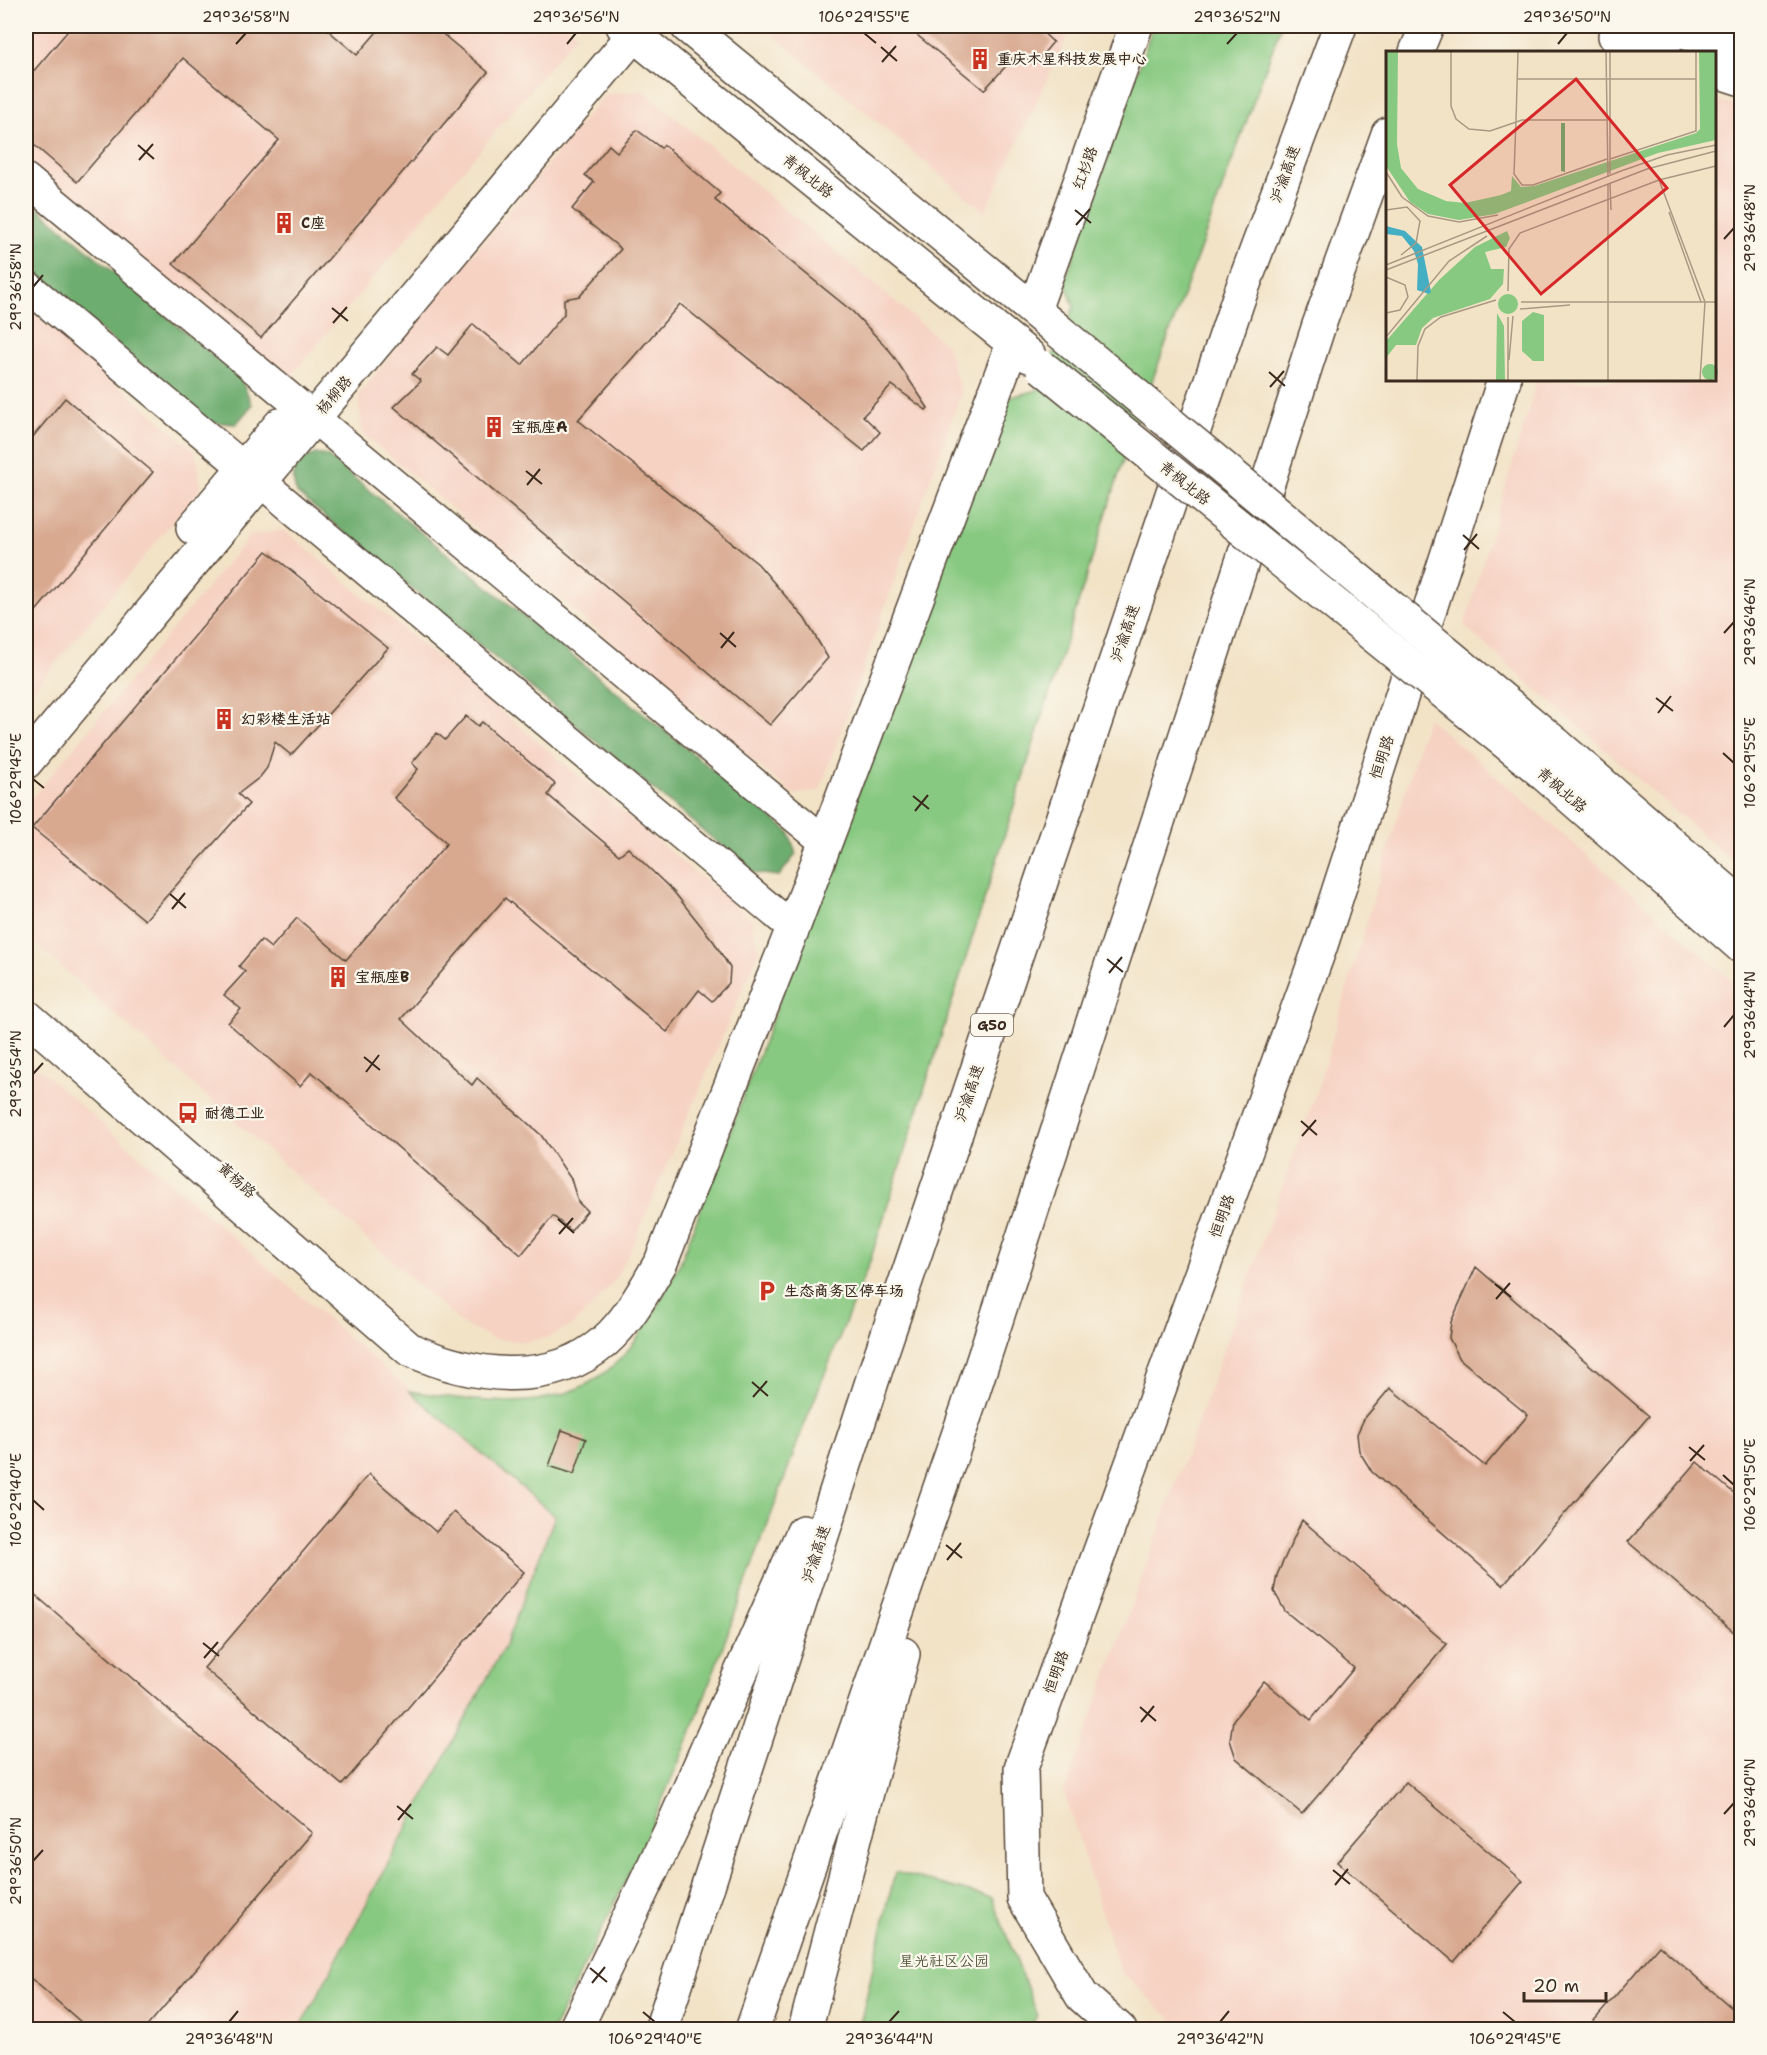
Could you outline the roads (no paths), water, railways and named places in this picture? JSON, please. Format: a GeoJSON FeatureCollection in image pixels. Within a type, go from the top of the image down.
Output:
{"type":"FeatureCollection","features":[{"type":"Feature","properties":{"kind":"main road","name":"青枫北路"},"geometry":{"type":"LineString","coordinates":[[687,26],[1044,318],[1546,755],[1742,946]]}},
{"type":"Feature","properties":{"kind":"main road","name":"红杉路"},"geometry":{"type":"LineString","coordinates":[[1044,318],[1136,26]]}},
{"type":"Feature","properties":{"kind":"main road","name":"沪渝高速"},"geometry":{"type":"LineString","coordinates":[[661,2030],[877,1366],[1238,300],[1340,26]]}},
{"type":"Feature","properties":{"kind":"main road"},"geometry":{"type":"LineString","coordinates":[[1416,51],[1426,26]]}},
{"type":"Feature","properties":{"kind":"main road"},"geometry":{"type":"LineString","coordinates":[[1665,26],[1742,51]]}},
{"type":"Feature","properties":{"kind":"main road","name":"青枫北路"},"geometry":{"type":"LineString","coordinates":[[628,28],[1042,367],[1742,905]]}},
{"type":"Feature","properties":{"kind":"main road","name":"杨柳路"},"geometry":{"type":"LineString","coordinates":[[26,728],[252,475],[628,28]]}},
{"type":"Feature","properties":{"kind":"main road"},"geometry":{"type":"LineString","coordinates":[[1615,38],[1660,51]]}},
{"type":"Feature","properties":{"kind":"main road"},"geometry":{"type":"LineString","coordinates":[[1716,71],[1742,79]]}},
{"type":"Feature","properties":{"kind":"main road"},"geometry":{"type":"LineString","coordinates":[[752,2030],[968,1407],[1319,325],[1386,140]]}},
{"type":"Feature","properties":{"kind":"main road"},"geometry":{"type":"LineString","coordinates":[[26,1016],[395,1340],[409,1349],[451,1365],[487,1372],[529,1374],[570,1364],[605,1341],[636,1304],[661,1262],[793,928],[1013,343]]}},
{"type":"Feature","properties":{"kind":"main road","name":"恒明路"},"geometry":{"type":"LineString","coordinates":[[1120,2030],[1082,1996],[1024,1898],[1021,1768],[1321,945],[1504,381]]}},
{"type":"Feature","properties":{"kind":"main road","name":"杨柳路"},"geometry":{"type":"LineString","coordinates":[[26,762],[252,475]]}},
{"type":"Feature","properties":{"kind":"main road","name":"黄杨路"},"geometry":{"type":"LineString","coordinates":[[26,991],[410,1335],[451,1365]]}},
{"type":"Feature","properties":{"kind":"main road"},"geometry":{"type":"LineString","coordinates":[[575,2030],[673,1826],[877,1366]]}},
{"type":"Feature","properties":{"kind":"main road"},"geometry":{"type":"LineString","coordinates":[[805,2030],[968,1407]]}},
{"type":"Feature","properties":{"kind":"street"},"geometry":{"type":"LineString","coordinates":[[26,179],[825,842]]}},
{"type":"Feature","properties":{"kind":"street"},"geometry":{"type":"LineString","coordinates":[[26,285],[793,928]]}},
{"type":"Feature","properties":{"kind":"place","name":"重庆木星科技发展中心"},"geometry":{"type":"Point","coordinates":[980,59]}},
{"type":"Feature","properties":{"kind":"place","name":"C座"},"geometry":{"type":"Point","coordinates":[284,223]}},
{"type":"Feature","properties":{"kind":"place","name":"宝瓶座A"},"geometry":{"type":"Point","coordinates":[494,427]}},
{"type":"Feature","properties":{"kind":"place","name":"幻彩楼生活站"},"geometry":{"type":"Point","coordinates":[224,719]}},
{"type":"Feature","properties":{"kind":"place","name":"宝瓶座B"},"geometry":{"type":"Point","coordinates":[338,977]}},
{"type":"Feature","properties":{"kind":"place","name":"耐德工业"},"geometry":{"type":"Point","coordinates":[188,1113]}},
{"type":"Feature","properties":{"kind":"place","name":"生态商务区停车场"},"geometry":{"type":"Point","coordinates":[767,1291]}},
{"type":"Feature","properties":{"kind":"park label","name":"星光社区公园"},"geometry":{"type":"Point","coordinates":[944,1961]}}]}
